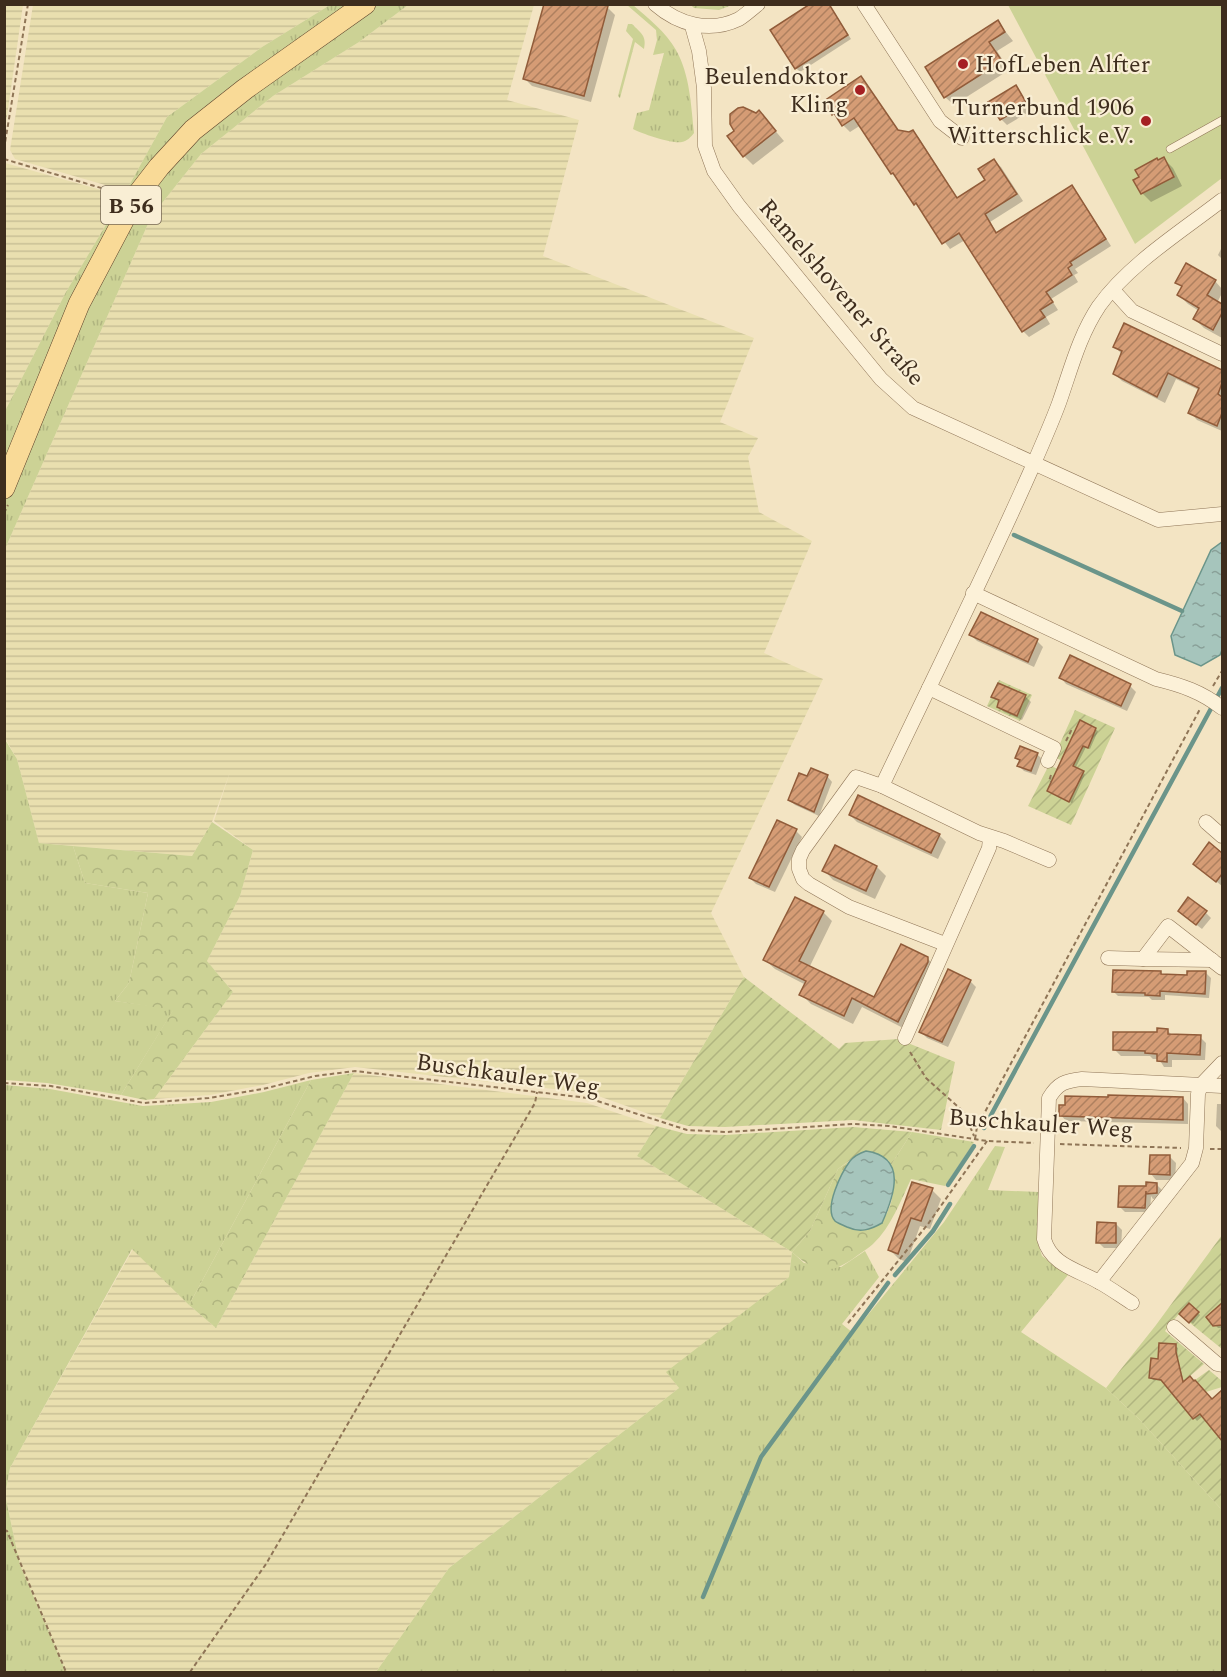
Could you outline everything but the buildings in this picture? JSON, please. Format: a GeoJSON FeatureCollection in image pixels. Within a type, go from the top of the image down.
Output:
{"type":"FeatureCollection","features":[{"type":"Feature","properties":{"kind":"main road","name":"B 56"},"geometry":{"type":"LineString","coordinates":[[7,495],[79,304],[135,198],[159,167],[193,130],[365,4]]}},
{"type":"Feature","properties":{"kind":"street"},"geometry":{"type":"LineString","coordinates":[[655,4],[663,11],[692,26],[713,27],[739,18],[758,4]]}},
{"type":"Feature","properties":{"kind":"street"},"geometry":{"type":"LineString","coordinates":[[864,4],[940,121],[962,138]]}},
{"type":"Feature","properties":{"kind":"street","name":"Ramelshovener Straße"},"geometry":{"type":"LineString","coordinates":[[692,26],[699,51],[704,88],[706,152],[714,171],[739,206],[896,395],[913,408],[1158,520],[1222,514]]}},
{"type":"Feature","properties":{"kind":"street"},"geometry":{"type":"LineString","coordinates":[[882,786],[1034,462],[1059,402],[1073,357],[1099,307],[1139,264],[1222,200]]}},
{"type":"Feature","properties":{"kind":"street"},"geometry":{"type":"LineString","coordinates":[[1113,290],[1132,311],[1222,354]]}},
{"type":"Feature","properties":{"kind":"street"},"geometry":{"type":"LineString","coordinates":[[973,593],[1156,679],[1186,687],[1206,696],[1222,708]]}},
{"type":"Feature","properties":{"kind":"street"},"geometry":{"type":"LineString","coordinates":[[929,688],[1054,748],[1048,761]]}},
{"type":"Feature","properties":{"kind":"street"},"geometry":{"type":"LineString","coordinates":[[945,944],[849,908],[803,879],[799,869],[799,859],[803,850],[855,777],[882,786],[990,838],[1004,841],[1049,860]]}},
{"type":"Feature","properties":{"kind":"street"},"geometry":{"type":"LineString","coordinates":[[1206,822],[1222,836]]}},
{"type":"Feature","properties":{"kind":"street"},"geometry":{"type":"LineString","coordinates":[[905,1038],[989,848],[990,838]]}},
{"type":"Feature","properties":{"kind":"street"},"geometry":{"type":"LineString","coordinates":[[1143,959],[1168,926],[1217,964]]}},
{"type":"Feature","properties":{"kind":"street"},"geometry":{"type":"LineString","coordinates":[[1108,958],[1217,964]]}},
{"type":"Feature","properties":{"kind":"street"},"geometry":{"type":"LineString","coordinates":[[1099,1282],[1192,1163],[1196,1148],[1198,1094],[1201,1085],[1222,1063]]}},
{"type":"Feature","properties":{"kind":"street"},"geometry":{"type":"LineString","coordinates":[[1132,1303],[1099,1282],[1058,1262],[1046,1247],[1044,1239],[1049,1098],[1056,1086],[1065,1081],[1082,1079],[1222,1086]]}},
{"type":"Feature","properties":{"kind":"street"},"geometry":{"type":"LineString","coordinates":[[1174,1327],[1217,1364],[1222,1365]]}},
{"type":"Feature","properties":{"kind":"lane"},"geometry":{"type":"LineString","coordinates":[[1170,149],[1222,120]]}},
{"type":"Feature","properties":{"kind":"path"},"geometry":{"type":"LineString","coordinates":[[4,149],[28,4]]}},
{"type":"Feature","properties":{"kind":"path"},"geometry":{"type":"LineString","coordinates":[[4,159],[135,198]]}},
{"type":"Feature","properties":{"kind":"path"},"geometry":{"type":"LineString","coordinates":[[4,513],[7,495]]}},
{"type":"Feature","properties":{"kind":"path"},"geometry":{"type":"LineString","coordinates":[[975,1139],[977,1128],[1206,696],[1222,671]]}},
{"type":"Feature","properties":{"kind":"path"},"geometry":{"type":"LineString","coordinates":[[1064,747],[1071,731],[1074,733]]}},
{"type":"Feature","properties":{"kind":"path"},"geometry":{"type":"LineString","coordinates":[[905,1038],[908,1049],[926,1078],[964,1112],[975,1139]]}},
{"type":"Feature","properties":{"kind":"path","name":"Buschkauler Weg"},"geometry":{"type":"LineString","coordinates":[[4,1083],[51,1086],[144,1103],[209,1098],[263,1089],[315,1076],[355,1071],[588,1098],[687,1130],[726,1131],[853,1124],[889,1126],[987,1141],[1222,1149]]}},
{"type":"Feature","properties":{"kind":"path"},"geometry":{"type":"LineString","coordinates":[[190,1672],[266,1564],[535,1103],[537,1092]]}},
{"type":"Feature","properties":{"kind":"path"},"geometry":{"type":"LineString","coordinates":[[848,1323],[928,1224],[987,1141]]}},
{"type":"Feature","properties":{"kind":"path"},"geometry":{"type":"LineString","coordinates":[[4,1530],[8,1533],[66,1672]]}},
{"type":"Feature","properties":{"kind":"shaded area"},"geometry":{"type":"Polygon","coordinates":[[[4,5],[23,5],[5,130],[4,5]]]}},
{"type":"Feature","properties":{"kind":"shaded area"},"geometry":{"type":"Polygon","coordinates":[[[33,5],[330,5],[262,47],[167,117],[126,191],[15,159],[10,150],[33,5]]]}},
{"type":"Feature","properties":{"kind":"shaded area"},"geometry":{"type":"Polygon","coordinates":[[[408,5],[534,5],[507,100],[579,120],[543,256],[754,338],[720,422],[758,438],[748,457],[759,512],[812,541],[764,653],[823,679],[711,913],[744,977],[660,1118],[590,1093],[355,1067],[309,1073],[210,1095],[154,1099],[233,992],[207,961],[240,896],[253,850],[214,821],[230,772],[212,822],[192,856],[39,843],[17,759],[5,738],[5,549],[151,217],[201,154],[273,96],[359,42],[408,5]]]}},
{"type":"Feature","properties":{"kind":"shaded area"},"geometry":{"type":"Polygon","coordinates":[[[5,163],[123,196],[66,292],[5,411],[5,163]]]}},
{"type":"Feature","properties":{"kind":"shaded area"},"geometry":{"type":"Polygon","coordinates":[[[354,1073],[587,1103],[656,1126],[637,1156],[792,1252],[789,1277],[667,1372],[679,1388],[449,1568],[376,1672],[66,1672],[20,1565],[5,1495],[10,1468],[133,1249],[189,1305],[216,1328],[354,1073]]]}},
{"type":"Feature","properties":{"kind":"green space"},"geometry":{"type":"Polygon","coordinates":[[[732,4],[719,10],[694,8],[691,5],[732,4]]]}},
{"type":"Feature","properties":{"kind":"green space"},"geometry":{"type":"Polygon","coordinates":[[[330,5],[408,5],[359,42],[273,96],[201,154],[151,217],[5,549],[5,411],[66,292],[167,117],[262,47],[330,5]]]}},
{"type":"Feature","properties":{"kind":"green space"},"geometry":{"type":"Polygon","coordinates":[[[627,5],[633,5],[662,31],[681,60],[689,90],[694,133],[689,139],[677,142],[664,140],[633,129],[637,113],[649,110],[664,53],[653,55],[657,40],[656,30],[627,5]]]}},
{"type":"Feature","properties":{"kind":"green space","name":"Turnerbund 1906 Witterschlick e.V."},"geometry":{"type":"Polygon","coordinates":[[[1008,5],[1222,5],[1222,178],[1135,244],[1008,5]]]}},
{"type":"Feature","properties":{"kind":"green space"},"geometry":{"type":"Polygon","coordinates":[[[628,24],[632,24],[641,32],[645,45],[644,49],[635,42],[620,98],[618,96],[633,39],[626,31],[628,24]]]}},
{"type":"Feature","properties":{"kind":"green space"},"geometry":{"type":"Polygon","coordinates":[[[999,680],[1032,695],[1020,721],[987,706],[999,680]]]}},
{"type":"Feature","properties":{"kind":"green space"},"geometry":{"type":"Polygon","coordinates":[[[1075,710],[1115,728],[1071,825],[1028,806],[1049,765],[1079,779],[1084,771],[1054,757],[1075,710]]]}},
{"type":"Feature","properties":{"kind":"green space"},"geometry":{"type":"Polygon","coordinates":[[[4,738],[17,759],[39,843],[73,846],[85,883],[148,893],[129,983],[115,1001],[174,1009],[121,1095],[47,1083],[5,1080],[4,738]]]}},
{"type":"Feature","properties":{"kind":"green space"},"geometry":{"type":"Polygon","coordinates":[[[212,822],[253,850],[240,896],[207,961],[233,992],[154,1099],[145,1100],[121,1095],[173,1010],[115,1001],[129,983],[148,893],[85,883],[73,846],[192,856],[212,822]]]}},
{"type":"Feature","properties":{"kind":"green space"},"geometry":{"type":"Polygon","coordinates":[[[744,977],[839,1049],[845,1043],[898,1039],[955,1062],[941,1130],[853,1120],[725,1127],[688,1126],[660,1118],[744,977]]]}},
{"type":"Feature","properties":{"kind":"green space"},"geometry":{"type":"Polygon","coordinates":[[[354,1073],[216,1328],[189,1305],[311,1080],[354,1073]]]}},
{"type":"Feature","properties":{"kind":"green space"},"geometry":{"type":"Polygon","coordinates":[[[311,1080],[189,1305],[132,1249],[10,1468],[5,1495],[5,1085],[50,1089],[143,1106],[211,1102],[311,1080]]]}},
{"type":"Feature","properties":{"kind":"green space"},"geometry":{"type":"Polygon","coordinates":[[[656,1126],[687,1134],[726,1135],[853,1127],[912,1132],[891,1165],[888,1160],[858,1154],[838,1169],[810,1231],[792,1252],[637,1156],[656,1126]]]}},
{"type":"Feature","properties":{"kind":"green space"},"geometry":{"type":"Polygon","coordinates":[[[912,1132],[974,1142],[945,1186],[911,1179],[885,1230],[869,1248],[845,1264],[822,1269],[807,1264],[792,1252],[810,1231],[838,1169],[851,1160],[833,1194],[833,1202],[873,1228],[880,1223],[892,1200],[891,1165],[912,1132]]]}},
{"type":"Feature","properties":{"kind":"green space"},"geometry":{"type":"Polygon","coordinates":[[[995,1146],[1005,1147],[988,1190],[1039,1192],[1037,1240],[1042,1256],[1068,1275],[1021,1332],[1106,1388],[1139,1419],[1222,1510],[1222,1672],[376,1672],[449,1568],[679,1388],[666,1372],[789,1277],[792,1252],[804,1263],[841,1267],[865,1251],[879,1277],[842,1324],[853,1333],[944,1222],[995,1146]]]}},
{"type":"Feature","properties":{"kind":"green space"},"geometry":{"type":"Polygon","coordinates":[[[1222,1235],[1222,1303],[1206,1317],[1213,1326],[1221,1325],[1222,1327],[1222,1349],[1179,1314],[1165,1331],[1204,1364],[1182,1383],[1177,1400],[1193,1419],[1208,1407],[1208,1423],[1222,1441],[1222,1510],[1139,1419],[1106,1388],[1222,1235]]]}},
{"type":"Feature","properties":{"kind":"green space"},"geometry":{"type":"Polygon","coordinates":[[[1209,1370],[1222,1381],[1222,1387],[1206,1392],[1195,1380],[1209,1370]]]}},
{"type":"Feature","properties":{"kind":"green space"},"geometry":{"type":"Polygon","coordinates":[[[5,1495],[20,1565],[66,1672],[5,1672],[5,1495]]]}},
{"type":"Feature","properties":{"kind":"water"},"geometry":{"type":"Polygon","coordinates":[[[1222,542],[1222,650],[1220,655],[1201,666],[1175,655],[1171,636],[1211,550],[1222,542]]]}},
{"type":"Feature","properties":{"kind":"water"},"geometry":{"type":"Polygon","coordinates":[[[866,1151],[888,1161],[893,1169],[893,1190],[882,1223],[869,1229],[856,1230],[835,1221],[831,1208],[832,1199],[850,1161],[866,1151]]]}},
{"type":"Feature","properties":{"kind":"waterway"},"geometry":{"type":"LineString","coordinates":[[1014,535],[1182,611]]}},
{"type":"Feature","properties":{"kind":"waterway"},"geometry":{"type":"LineString","coordinates":[[1215,701],[1222,688]]}},
{"type":"Feature","properties":{"kind":"waterway"},"geometry":{"type":"LineString","coordinates":[[984,1128],[1214,703]]}},
{"type":"Feature","properties":{"kind":"waterway"},"geometry":{"type":"LineString","coordinates":[[948,1185],[974,1146]]}},
{"type":"Feature","properties":{"kind":"waterway"},"geometry":{"type":"LineString","coordinates":[[895,1275],[933,1231],[950,1204]]}},
{"type":"Feature","properties":{"kind":"waterway"},"geometry":{"type":"LineString","coordinates":[[703,1597],[761,1457],[888,1283]]}},
{"type":"Feature","properties":{"kind":"place","name":"HofLeben Alfter"},"geometry":{"type":"Point","coordinates":[963,64]}},
{"type":"Feature","properties":{"kind":"place","name":"Beulendoktor Kling"},"geometry":{"type":"Point","coordinates":[860,90]}},
{"type":"Feature","properties":{"kind":"place","name":"Turnerbund 1906 Witterschlick e.V."},"geometry":{"type":"Point","coordinates":[1146,121]}}]}
